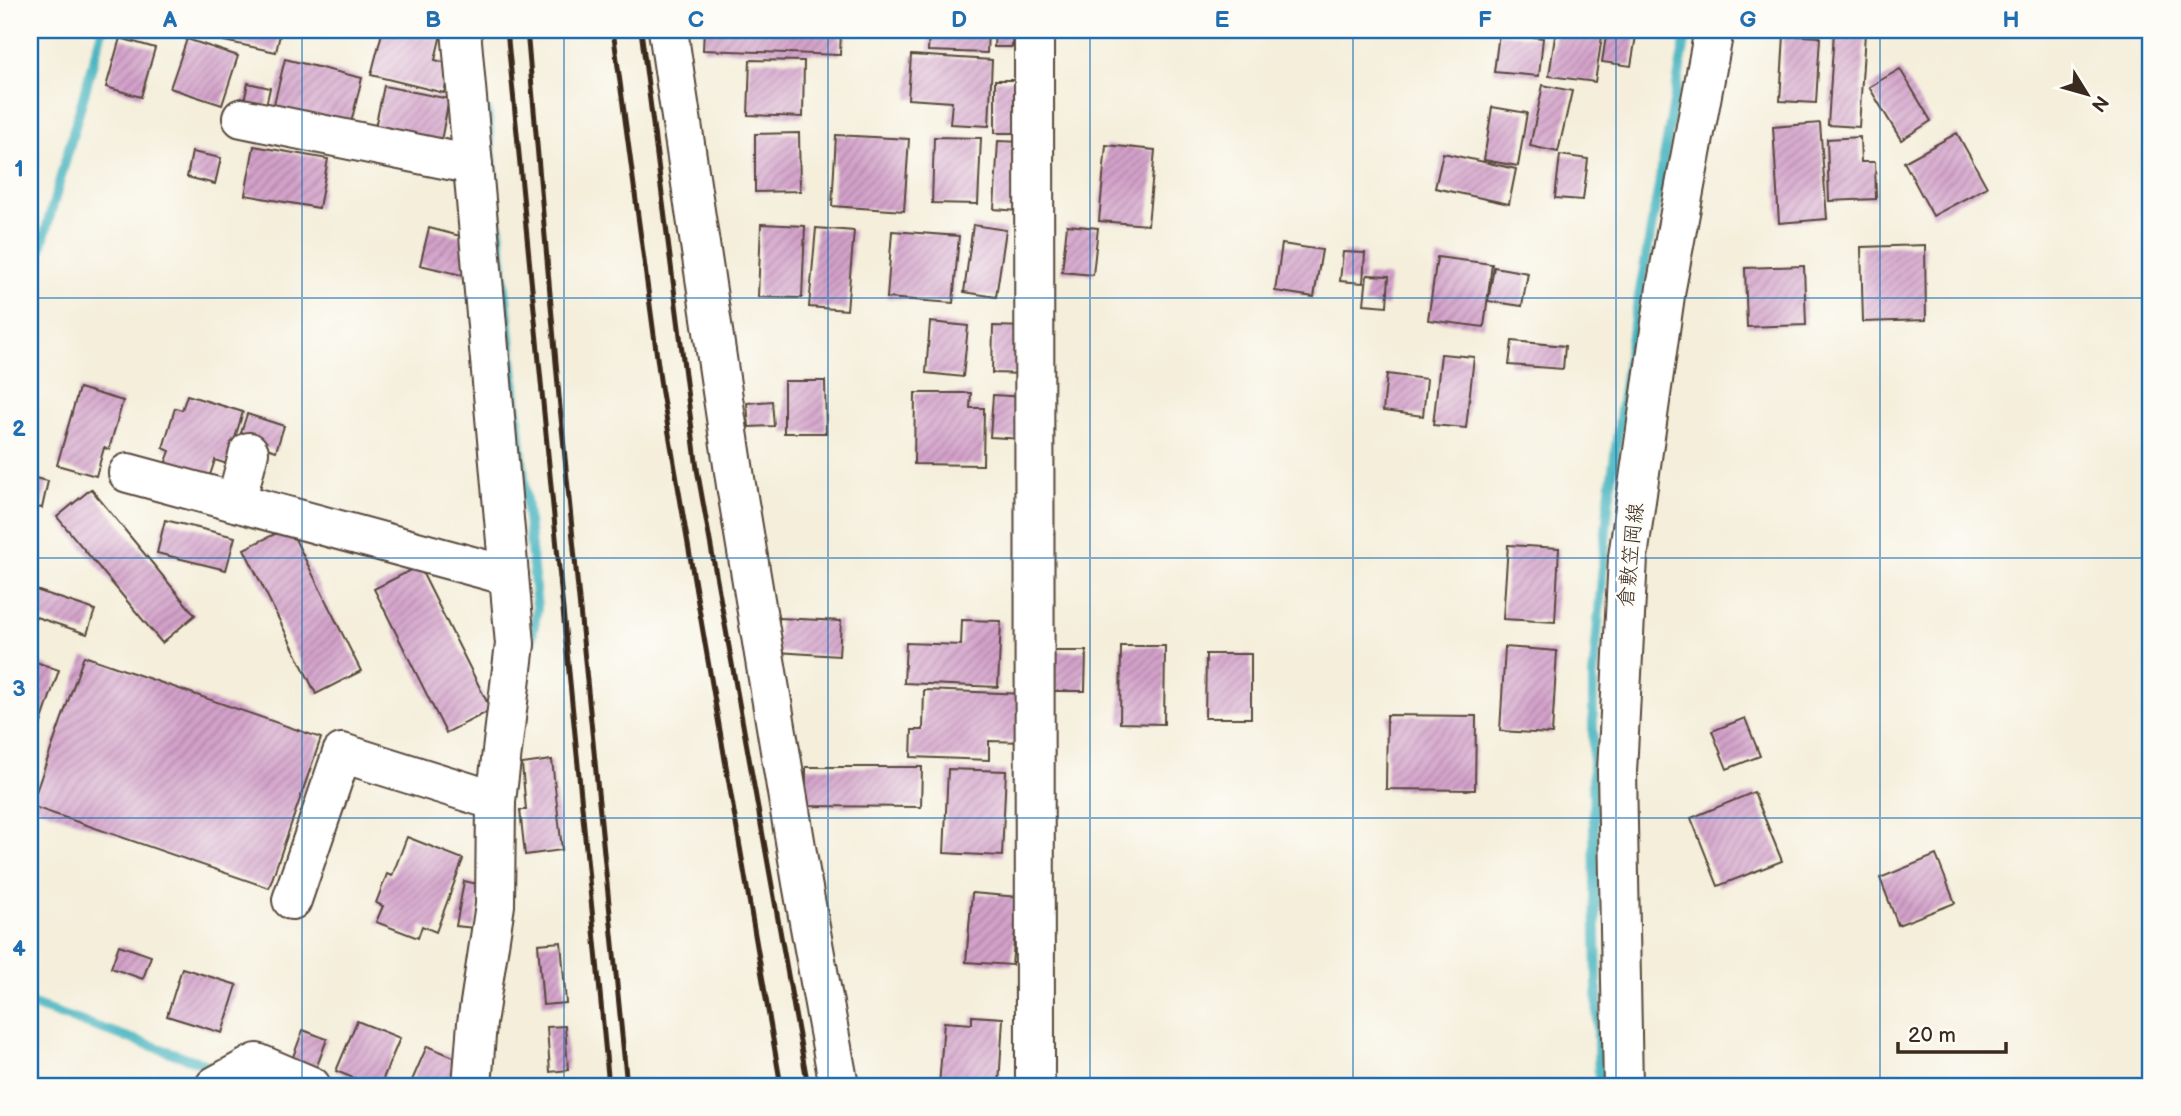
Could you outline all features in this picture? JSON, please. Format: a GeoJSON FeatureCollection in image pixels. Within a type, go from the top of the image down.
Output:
{"type":"FeatureCollection","features":[{"type":"Feature","properties":{"kind":"street"},"geometry":{"type":"LineString","coordinates":[[461,30],[515,644],[496,801],[495,905],[477,1023],[472,1086]]}},
{"type":"Feature","properties":{"kind":"street"},"geometry":{"type":"LineString","coordinates":[[668,30],[736,485],[802,883],[839,1086]]}},
{"type":"Feature","properties":{"kind":"street"},"geometry":{"type":"LineString","coordinates":[[1034,30],[1035,1086]]}},
{"type":"Feature","properties":{"kind":"street","name":"倉敷笠岡線"},"geometry":{"type":"LineString","coordinates":[[1623,1086],[1617,772],[1628,557],[1666,288],[1714,30]]}},
{"type":"Feature","properties":{"kind":"street"},"geometry":{"type":"LineString","coordinates":[[242,118],[473,165]]}},
{"type":"Feature","properties":{"kind":"street"},"geometry":{"type":"LineString","coordinates":[[236,502],[249,452]]}},
{"type":"Feature","properties":{"kind":"street"},"geometry":{"type":"LineString","coordinates":[[128,473],[509,576]]}},
{"type":"Feature","properties":{"kind":"street"},"geometry":{"type":"LineString","coordinates":[[292,900],[342,753],[496,801]]}},
{"type":"Feature","properties":{"kind":"street"},"geometry":{"type":"LineString","coordinates":[[230,1078],[257,1063],[311,1086]]}},
{"type":"Feature","properties":{"kind":"building"},"geometry":{"type":"Polygon","coordinates":[[[227,30],[281,30],[276,52],[224,41],[227,30]]]}},
{"type":"Feature","properties":{"kind":"building"},"geometry":{"type":"Polygon","coordinates":[[[374,30],[442,30],[435,60],[451,64],[444,93],[371,75],[382,33],[374,30]]]}},
{"type":"Feature","properties":{"kind":"building"},"geometry":{"type":"Polygon","coordinates":[[[704,30],[841,30],[840,55],[703,50],[704,30]]]}},
{"type":"Feature","properties":{"kind":"building"},"geometry":{"type":"Polygon","coordinates":[[[929,30],[988,30],[987,53],[928,51],[929,30]]]}},
{"type":"Feature","properties":{"kind":"building"},"geometry":{"type":"Polygon","coordinates":[[[995,30],[1013,30],[1012,47],[994,47],[995,30]]]}},
{"type":"Feature","properties":{"kind":"building"},"geometry":{"type":"Polygon","coordinates":[[[1556,30],[1603,30],[1595,82],[1549,76],[1556,30]]]}},
{"type":"Feature","properties":{"kind":"building"},"geometry":{"type":"Polygon","coordinates":[[[1607,30],[1637,30],[1631,66],[1602,62],[1607,30]]]}},
{"type":"Feature","properties":{"kind":"building"},"geometry":{"type":"Polygon","coordinates":[[[1834,31],[1865,33],[1859,127],[1828,125],[1834,31]]]}},
{"type":"Feature","properties":{"kind":"building"},"geometry":{"type":"Polygon","coordinates":[[[1499,33],[1543,38],[1539,76],[1494,72],[1499,33]]]}},
{"type":"Feature","properties":{"kind":"building"},"geometry":{"type":"Polygon","coordinates":[[[1784,35],[1820,37],[1816,103],[1780,101],[1784,35]]]}},
{"type":"Feature","properties":{"kind":"building"},"geometry":{"type":"Polygon","coordinates":[[[120,38],[155,48],[141,97],[106,87],[120,38]]]}},
{"type":"Feature","properties":{"kind":"building"},"geometry":{"type":"Polygon","coordinates":[[[187,39],[238,56],[222,105],[170,88],[187,39]]]}},
{"type":"Feature","properties":{"kind":"building"},"geometry":{"type":"Polygon","coordinates":[[[911,55],[992,60],[989,126],[950,124],[952,102],[908,99],[911,55]]]}},
{"type":"Feature","properties":{"kind":"building"},"geometry":{"type":"Polygon","coordinates":[[[285,59],[362,78],[349,131],[272,112],[285,59]]]}},
{"type":"Feature","properties":{"kind":"building"},"geometry":{"type":"Polygon","coordinates":[[[750,60],[804,61],[803,117],[748,115],[750,60]]]}},
{"type":"Feature","properties":{"kind":"building"},"geometry":{"type":"Polygon","coordinates":[[[1900,69],[1931,121],[1901,140],[1869,87],[1900,69]]]}},
{"type":"Feature","properties":{"kind":"building"},"geometry":{"type":"Polygon","coordinates":[[[995,80],[1023,80],[1023,133],[995,133],[995,80]]]}},
{"type":"Feature","properties":{"kind":"building"},"geometry":{"type":"Polygon","coordinates":[[[248,83],[270,88],[265,110],[243,106],[248,83]]]}},
{"type":"Feature","properties":{"kind":"building"},"geometry":{"type":"Polygon","coordinates":[[[1543,85],[1572,91],[1558,152],[1530,146],[1543,85]]]}},
{"type":"Feature","properties":{"kind":"building"},"geometry":{"type":"Polygon","coordinates":[[[384,86],[449,99],[440,146],[374,132],[384,86]]]}},
{"type":"Feature","properties":{"kind":"building"},"geometry":{"type":"Polygon","coordinates":[[[1492,107],[1527,113],[1518,166],[1484,160],[1492,107]]]}},
{"type":"Feature","properties":{"kind":"building"},"geometry":{"type":"Polygon","coordinates":[[[1820,123],[1827,219],[1779,223],[1773,127],[1820,123]]]}},
{"type":"Feature","properties":{"kind":"building"},"geometry":{"type":"Polygon","coordinates":[[[799,133],[800,191],[755,192],[755,134],[799,133]]]}},
{"type":"Feature","properties":{"kind":"building"},"geometry":{"type":"Polygon","coordinates":[[[1957,133],[1987,187],[1933,216],[1904,162],[1957,133]]]}},
{"type":"Feature","properties":{"kind":"building"},"geometry":{"type":"Polygon","coordinates":[[[836,135],[909,139],[904,211],[832,206],[836,135]]]}},
{"type":"Feature","properties":{"kind":"building"},"geometry":{"type":"Polygon","coordinates":[[[934,137],[981,138],[978,204],[932,203],[934,137]]]}},
{"type":"Feature","properties":{"kind":"building"},"geometry":{"type":"Polygon","coordinates":[[[1860,137],[1861,162],[1875,162],[1876,199],[1829,201],[1827,139],[1860,137]]]}},
{"type":"Feature","properties":{"kind":"building"},"geometry":{"type":"Polygon","coordinates":[[[998,141],[1022,142],[1018,211],[994,209],[998,141]]]}},
{"type":"Feature","properties":{"kind":"building"},"geometry":{"type":"Polygon","coordinates":[[[1106,145],[1155,150],[1148,225],[1099,221],[1106,145]]]}},
{"type":"Feature","properties":{"kind":"building"},"geometry":{"type":"Polygon","coordinates":[[[254,146],[328,159],[319,208],[245,195],[254,146]]]}},
{"type":"Feature","properties":{"kind":"building"},"geometry":{"type":"Polygon","coordinates":[[[192,152],[221,158],[215,184],[187,177],[192,152]]]}},
{"type":"Feature","properties":{"kind":"building"},"geometry":{"type":"Polygon","coordinates":[[[1443,153],[1516,169],[1509,204],[1435,188],[1443,153]]]}},
{"type":"Feature","properties":{"kind":"building"},"geometry":{"type":"Polygon","coordinates":[[[1560,155],[1588,159],[1583,200],[1555,198],[1560,155]]]}},
{"type":"Feature","properties":{"kind":"building"},"geometry":{"type":"Polygon","coordinates":[[[761,224],[805,226],[802,298],[758,297],[761,224]]]}},
{"type":"Feature","properties":{"kind":"building"},"geometry":{"type":"Polygon","coordinates":[[[973,225],[1006,230],[996,297],[964,292],[973,225]]]}},
{"type":"Feature","properties":{"kind":"building"},"geometry":{"type":"Polygon","coordinates":[[[1067,225],[1098,228],[1093,275],[1062,272],[1067,225]]]}},
{"type":"Feature","properties":{"kind":"building"},"geometry":{"type":"Polygon","coordinates":[[[429,228],[464,237],[466,276],[420,265],[429,228]]]}},
{"type":"Feature","properties":{"kind":"building"},"geometry":{"type":"Polygon","coordinates":[[[816,228],[854,231],[847,310],[809,307],[816,228]]]}},
{"type":"Feature","properties":{"kind":"building"},"geometry":{"type":"Polygon","coordinates":[[[892,231],[959,236],[953,303],[887,298],[892,231]]]}},
{"type":"Feature","properties":{"kind":"building"},"geometry":{"type":"Polygon","coordinates":[[[1282,244],[1322,250],[1314,297],[1275,291],[1282,244]]]}},
{"type":"Feature","properties":{"kind":"building"},"geometry":{"type":"Polygon","coordinates":[[[1925,245],[1926,320],[1863,322],[1861,247],[1925,245]]]}},
{"type":"Feature","properties":{"kind":"building"},"geometry":{"type":"Polygon","coordinates":[[[1343,252],[1365,253],[1363,283],[1340,281],[1343,252]]]}},
{"type":"Feature","properties":{"kind":"building"},"geometry":{"type":"Polygon","coordinates":[[[1437,257],[1492,264],[1484,327],[1428,320],[1437,257]]]}},
{"type":"Feature","properties":{"kind":"building"},"geometry":{"type":"Polygon","coordinates":[[[1804,266],[1806,325],[1747,327],[1745,268],[1804,266]]]}},
{"type":"Feature","properties":{"kind":"building"},"geometry":{"type":"Polygon","coordinates":[[[1494,267],[1528,273],[1522,306],[1488,301],[1494,267]]]}},
{"type":"Feature","properties":{"kind":"building"},"geometry":{"type":"Polygon","coordinates":[[[1367,275],[1389,276],[1387,306],[1364,304],[1367,275]]]}},
{"type":"Feature","properties":{"kind":"building"},"geometry":{"type":"Polygon","coordinates":[[[930,322],[968,326],[963,377],[926,373],[930,322]]]}},
{"type":"Feature","properties":{"kind":"building"},"geometry":{"type":"Polygon","coordinates":[[[993,326],[1026,327],[1024,374],[992,373],[993,326]]]}},
{"type":"Feature","properties":{"kind":"building"},"geometry":{"type":"Polygon","coordinates":[[[1512,341],[1565,346],[1563,369],[1509,365],[1512,341]]]}},
{"type":"Feature","properties":{"kind":"building"},"geometry":{"type":"Polygon","coordinates":[[[1441,354],[1474,357],[1466,428],[1433,425],[1441,354]]]}},
{"type":"Feature","properties":{"kind":"building"},"geometry":{"type":"Polygon","coordinates":[[[1387,374],[1427,379],[1423,416],[1383,411],[1387,374]]]}},
{"type":"Feature","properties":{"kind":"building"},"geometry":{"type":"Polygon","coordinates":[[[784,381],[825,381],[826,433],[784,433],[784,381]]]}},
{"type":"Feature","properties":{"kind":"building"},"geometry":{"type":"Polygon","coordinates":[[[79,388],[123,401],[109,449],[104,448],[96,476],[57,465],[79,388]]]}},
{"type":"Feature","properties":{"kind":"building"},"geometry":{"type":"Polygon","coordinates":[[[915,393],[971,393],[970,408],[984,408],[983,465],[914,464],[915,393]]]}},
{"type":"Feature","properties":{"kind":"building"},"geometry":{"type":"Polygon","coordinates":[[[187,395],[243,412],[227,464],[215,460],[208,481],[164,467],[170,451],[163,448],[175,408],[182,410],[187,395]]]}},
{"type":"Feature","properties":{"kind":"building"},"geometry":{"type":"Polygon","coordinates":[[[993,395],[1026,397],[1023,439],[990,437],[993,395]]]}},
{"type":"Feature","properties":{"kind":"building"},"geometry":{"type":"Polygon","coordinates":[[[772,401],[774,426],[749,427],[747,403],[772,401]]]}},
{"type":"Feature","properties":{"kind":"building"},"geometry":{"type":"Polygon","coordinates":[[[247,414],[284,426],[276,451],[239,439],[247,414]]]}},
{"type":"Feature","properties":{"kind":"building"},"geometry":{"type":"Polygon","coordinates":[[[30,477],[48,481],[42,508],[30,506],[30,477]]]}},
{"type":"Feature","properties":{"kind":"building"},"geometry":{"type":"Polygon","coordinates":[[[91,489],[195,615],[162,643],[57,517],[91,489]]]}},
{"type":"Feature","properties":{"kind":"building"},"geometry":{"type":"Polygon","coordinates":[[[165,520],[235,537],[226,570],[157,553],[165,520]]]}},
{"type":"Feature","properties":{"kind":"building"},"geometry":{"type":"Polygon","coordinates":[[[289,527],[361,671],[316,694],[244,549],[289,527]]]}},
{"type":"Feature","properties":{"kind":"building"},"geometry":{"type":"Polygon","coordinates":[[[1508,545],[1559,548],[1555,622],[1503,619],[1508,545]]]}},
{"type":"Feature","properties":{"kind":"building"},"geometry":{"type":"Polygon","coordinates":[[[419,566],[491,710],[446,733],[374,589],[419,566]]]}},
{"type":"Feature","properties":{"kind":"building"},"geometry":{"type":"Polygon","coordinates":[[[30,588],[95,610],[87,634],[30,615],[30,588]]]}},
{"type":"Feature","properties":{"kind":"building"},"geometry":{"type":"Polygon","coordinates":[[[779,618],[841,621],[839,656],[777,652],[779,618]]]}},
{"type":"Feature","properties":{"kind":"building"},"geometry":{"type":"Polygon","coordinates":[[[962,620],[1001,621],[998,687],[904,683],[906,643],[961,645],[962,620]]]}},
{"type":"Feature","properties":{"kind":"building"},"geometry":{"type":"Polygon","coordinates":[[[1121,646],[1165,646],[1164,724],[1120,723],[1121,646]]]}},
{"type":"Feature","properties":{"kind":"building"},"geometry":{"type":"Polygon","coordinates":[[[1505,647],[1557,651],[1552,734],[1500,731],[1505,647]]]}},
{"type":"Feature","properties":{"kind":"building"},"geometry":{"type":"Polygon","coordinates":[[[1052,651],[1086,651],[1085,691],[1052,691],[1052,651]]]}},
{"type":"Feature","properties":{"kind":"building"},"geometry":{"type":"Polygon","coordinates":[[[1206,654],[1251,654],[1251,718],[1205,718],[1206,654]]]}},
{"type":"Feature","properties":{"kind":"building"},"geometry":{"type":"Polygon","coordinates":[[[84,656],[321,738],[269,888],[31,806],[84,656]]]}},
{"type":"Feature","properties":{"kind":"building"},"geometry":{"type":"Polygon","coordinates":[[[30,660],[59,670],[33,746],[30,745],[30,660]]]}},
{"type":"Feature","properties":{"kind":"building"},"geometry":{"type":"Polygon","coordinates":[[[924,690],[1029,694],[1027,742],[989,741],[989,760],[911,757],[912,730],[923,730],[924,690]]]}},
{"type":"Feature","properties":{"kind":"building"},"geometry":{"type":"Polygon","coordinates":[[[1387,715],[1476,716],[1475,790],[1386,789],[1387,715]]]}},
{"type":"Feature","properties":{"kind":"building"},"geometry":{"type":"Polygon","coordinates":[[[1745,718],[1760,756],[1727,769],[1712,731],[1745,718]]]}},
{"type":"Feature","properties":{"kind":"building"},"geometry":{"type":"Polygon","coordinates":[[[552,760],[562,850],[525,855],[520,810],[526,810],[522,764],[552,760]]]}},
{"type":"Feature","properties":{"kind":"building"},"geometry":{"type":"Polygon","coordinates":[[[806,767],[922,767],[921,807],[806,806],[806,767]]]}},
{"type":"Feature","properties":{"kind":"building"},"geometry":{"type":"Polygon","coordinates":[[[948,769],[1006,771],[1002,856],[944,853],[948,769]]]}},
{"type":"Feature","properties":{"kind":"building"},"geometry":{"type":"Polygon","coordinates":[[[1754,792],[1782,861],[1718,886],[1691,818],[1754,792]]]}},
{"type":"Feature","properties":{"kind":"building"},"geometry":{"type":"Polygon","coordinates":[[[407,837],[463,859],[436,932],[422,926],[418,938],[376,922],[383,906],[376,903],[387,874],[392,876],[407,837]]]}},
{"type":"Feature","properties":{"kind":"building"},"geometry":{"type":"Polygon","coordinates":[[[1936,855],[1955,903],[1898,925],[1880,878],[1936,855]]]}},
{"type":"Feature","properties":{"kind":"building"},"geometry":{"type":"Polygon","coordinates":[[[464,881],[482,885],[474,928],[456,926],[464,881]]]}},
{"type":"Feature","properties":{"kind":"building"},"geometry":{"type":"Polygon","coordinates":[[[972,893],[1018,897],[1012,965],[966,962],[972,893]]]}},
{"type":"Feature","properties":{"kind":"building"},"geometry":{"type":"Polygon","coordinates":[[[561,942],[566,1003],[543,1005],[538,944],[561,942]]]}},
{"type":"Feature","properties":{"kind":"building"},"geometry":{"type":"Polygon","coordinates":[[[119,945],[151,956],[143,979],[111,968],[119,945]]]}},
{"type":"Feature","properties":{"kind":"building"},"geometry":{"type":"Polygon","coordinates":[[[182,968],[237,985],[222,1033],[167,1016],[182,968]]]}},
{"type":"Feature","properties":{"kind":"building"},"geometry":{"type":"Polygon","coordinates":[[[972,1016],[1003,1018],[999,1086],[939,1086],[944,1022],[972,1024],[972,1016]]]}},
{"type":"Feature","properties":{"kind":"building"},"geometry":{"type":"Polygon","coordinates":[[[357,1021],[400,1038],[380,1086],[373,1086],[336,1071],[357,1021]]]}},
{"type":"Feature","properties":{"kind":"building"},"geometry":{"type":"Polygon","coordinates":[[[565,1026],[568,1070],[550,1072],[547,1027],[565,1026]]]}},
{"type":"Feature","properties":{"kind":"building"},"geometry":{"type":"Polygon","coordinates":[[[303,1030],[327,1039],[314,1074],[290,1065],[303,1030]]]}},
{"type":"Feature","properties":{"kind":"building"},"geometry":{"type":"Polygon","coordinates":[[[427,1046],[466,1062],[461,1086],[410,1085],[427,1046]]]}},
{"type":"Feature","properties":{"kind":"waterway"},"geometry":{"type":"LineString","coordinates":[[30,287],[102,30]]}},
{"type":"Feature","properties":{"kind":"waterway"},"geometry":{"type":"LineString","coordinates":[[1599,1086],[1593,678],[1609,498],[1629,352],[1687,30]]}},
{"type":"Feature","properties":{"kind":"waterway"},"geometry":{"type":"LineString","coordinates":[[487,111],[537,608],[531,642]]}},
{"type":"Feature","properties":{"kind":"waterway"},"geometry":{"type":"LineString","coordinates":[[30,1004],[222,1070]]}},
{"type":"Feature","properties":{"kind":"railway"},"geometry":{"type":"LineString","coordinates":[[507,30],[609,1086]]}},
{"type":"Feature","properties":{"kind":"railway"},"geometry":{"type":"LineString","coordinates":[[527,30],[559,397],[627,1086]]}},
{"type":"Feature","properties":{"kind":"railway"},"geometry":{"type":"LineString","coordinates":[[613,30],[661,387],[781,1086]]}},
{"type":"Feature","properties":{"kind":"railway"},"geometry":{"type":"LineString","coordinates":[[641,30],[697,469],[808,1086]]}}]}
